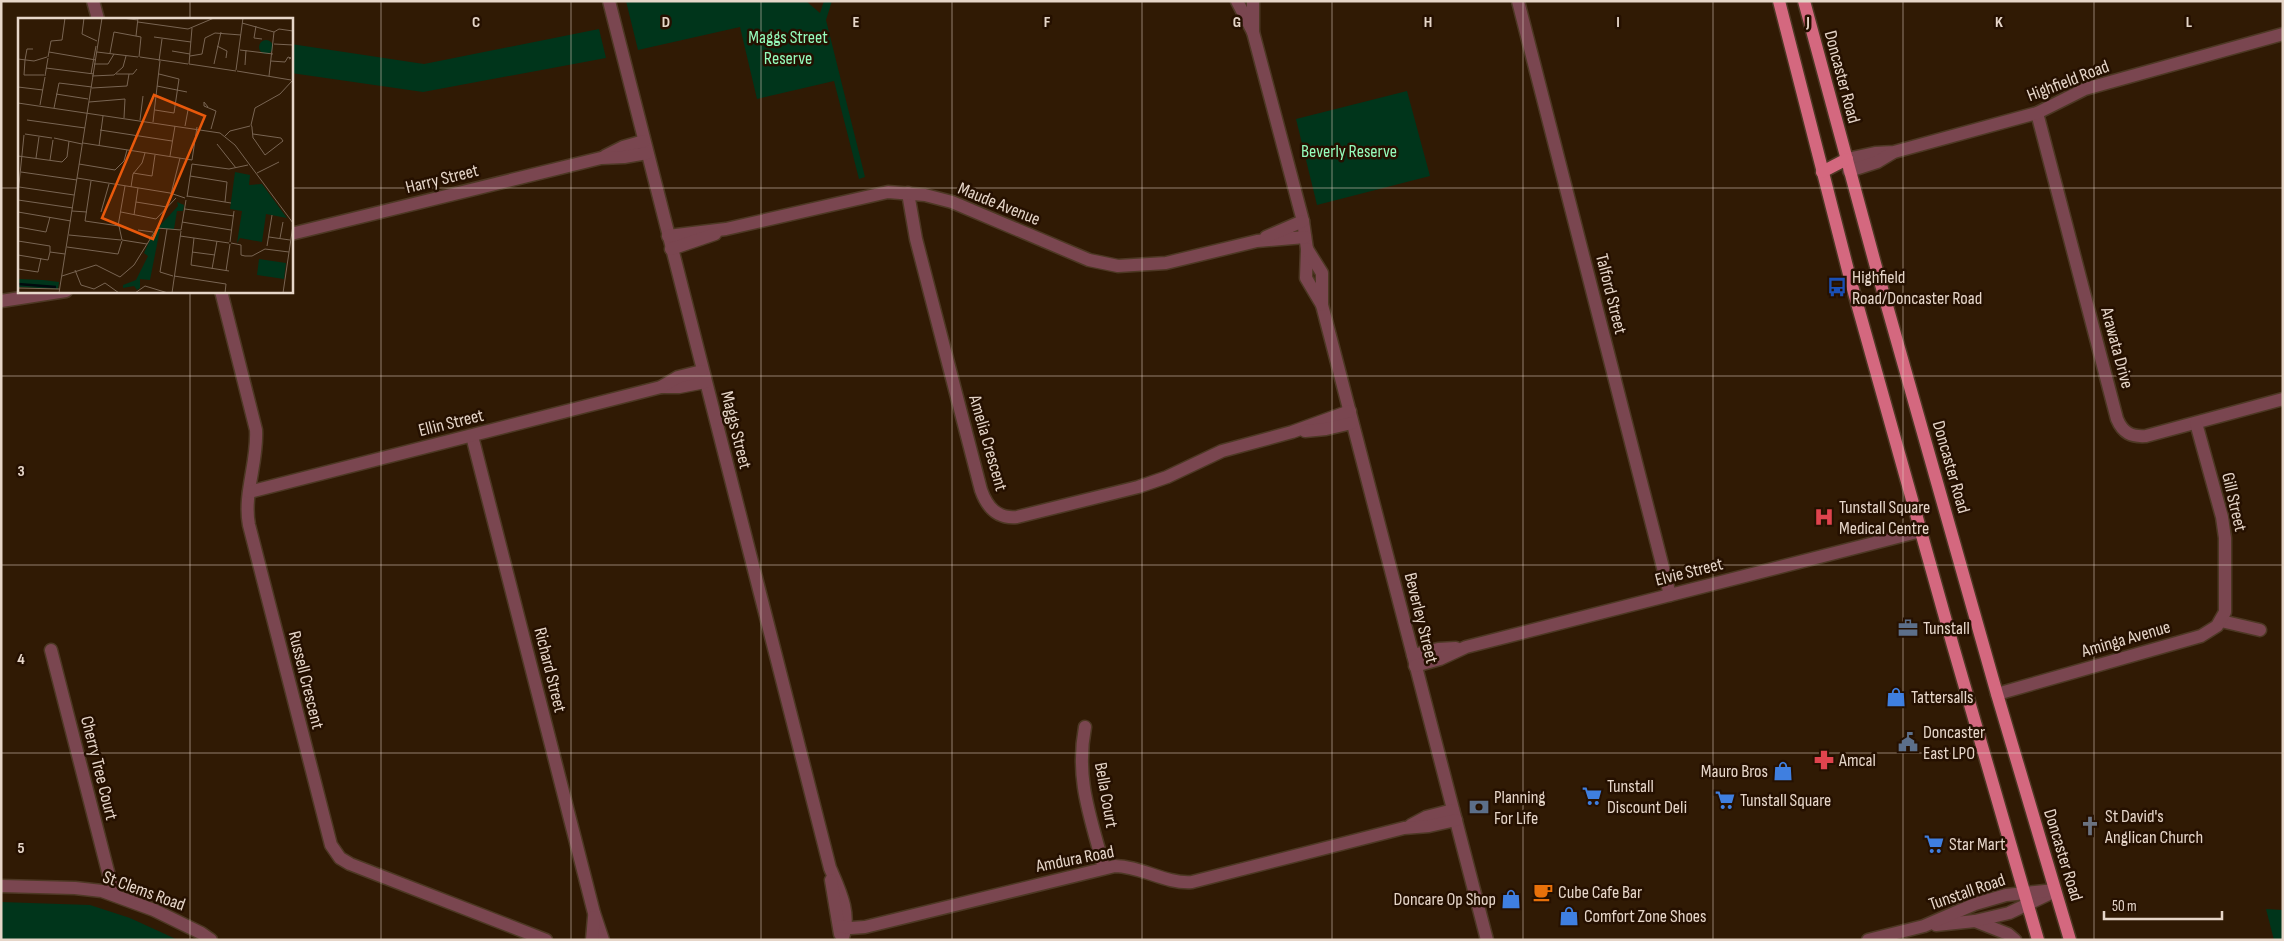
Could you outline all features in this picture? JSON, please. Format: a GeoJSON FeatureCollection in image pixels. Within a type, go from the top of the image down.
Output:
{"type":"FeatureCollection","features":[{"type":"Feature","properties":{"kind":"main road"},"geometry":{"type":"LineString","coordinates":[[1779,1],[1822,172],[1921,531],[2038,940]]}},
{"type":"Feature","properties":{"kind":"main road","name":"Doncaster Road"},"geometry":{"type":"LineString","coordinates":[[1804,1],[1848,165],[1997,694],[2070,940]]}},
{"type":"Feature","properties":{"kind":"main road"},"geometry":{"type":"LineString","coordinates":[[1822,172],[1848,165]]}},
{"type":"Feature","properties":{"kind":"street"},"geometry":{"type":"LineString","coordinates":[[93,1],[98,18]]}},
{"type":"Feature","properties":{"kind":"street","name":"Maggs Street"},"geometry":{"type":"LineString","coordinates":[[609,1],[830,868],[844,906],[841,940]]}},
{"type":"Feature","properties":{"kind":"street","name":"Beverley Street"},"geometry":{"type":"LineString","coordinates":[[1236,1],[1253,32],[1302,221],[1306,243],[1306,278],[1322,305],[1487,940]]}},
{"type":"Feature","properties":{"kind":"street","name":"Beverley Street"},"geometry":{"type":"LineString","coordinates":[[1253,1],[1253,32]]}},
{"type":"Feature","properties":{"kind":"street","name":"Talford Street"},"geometry":{"type":"LineString","coordinates":[[1518,1],[1670,595]]}},
{"type":"Feature","properties":{"kind":"street","name":"Highfield Road"},"geometry":{"type":"LineString","coordinates":[[1848,165],[1877,162],[1894,152],[2037,113],[2085,89],[2283,34]]}},
{"type":"Feature","properties":{"kind":"street","name":"Arawata Drive"},"geometry":{"type":"LineString","coordinates":[[2037,113],[2120,426],[2130,435],[2142,436],[2283,399]]}},
{"type":"Feature","properties":{"kind":"street","name":"Harry Street"},"geometry":{"type":"LineString","coordinates":[[292,234],[601,158],[623,147],[646,147]]}},
{"type":"Feature","properties":{"kind":"street","name":"Maude Avenue"},"geometry":{"type":"LineString","coordinates":[[668,236],[726,229],[875,194],[888,192],[908,193],[952,202],[1089,260],[1118,266],[1166,263],[1257,241],[1302,221]]}},
{"type":"Feature","properties":{"kind":"street","name":"Amelia Crescent"},"geometry":{"type":"LineString","coordinates":[[908,193],[916,239],[981,490],[984,500],[995,513],[1005,517],[1017,517],[1138,487],[1167,477],[1227,450],[1351,417]]}},
{"type":"Feature","properties":{"kind":"street","name":"Maude Avenue"},"geometry":{"type":"LineString","coordinates":[[671,249],[726,229]]}},
{"type":"Feature","properties":{"kind":"street","name":"Maude Avenue"},"geometry":{"type":"LineString","coordinates":[[1257,241],[1306,243]]}},
{"type":"Feature","properties":{"kind":"street"},"geometry":{"type":"LineString","coordinates":[[1,301],[60,292]]}},
{"type":"Feature","properties":{"kind":"street","name":"Russell Crescent"},"geometry":{"type":"LineString","coordinates":[[221,292],[256,430],[256,450],[247,509],[250,531],[328,838],[335,852],[350,864],[546,940]]}},
{"type":"Feature","properties":{"kind":"street","name":"Ellin Street"},"geometry":{"type":"LineString","coordinates":[[250,492],[661,387],[678,377],[704,376]]}},
{"type":"Feature","properties":{"kind":"street","name":"Gill Street"},"geometry":{"type":"LineString","coordinates":[[2196,423],[2224,526],[2226,607],[2221,621]]}},
{"type":"Feature","properties":{"kind":"street","name":"Richard Street"},"geometry":{"type":"LineString","coordinates":[[472,436],[594,912],[603,940]]}},
{"type":"Feature","properties":{"kind":"street","name":"Elvie Street"},"geometry":{"type":"LineString","coordinates":[[1414,660],[1440,659],[1466,647],[1921,531]]}},
{"type":"Feature","properties":{"kind":"street"},"geometry":{"type":"LineString","coordinates":[[2221,621],[2260,630]]}},
{"type":"Feature","properties":{"kind":"street","name":"Aminga Avenue"},"geometry":{"type":"LineString","coordinates":[[1997,694],[2201,636],[2213,630],[2221,621]]}},
{"type":"Feature","properties":{"kind":"street","name":"Cherry Tree Court"},"geometry":{"type":"LineString","coordinates":[[51,650],[114,895]]}},
{"type":"Feature","properties":{"kind":"street","name":"Bella Court"},"geometry":{"type":"LineString","coordinates":[[1085,727],[1081,753],[1082,784],[1104,868]]}},
{"type":"Feature","properties":{"kind":"street","name":"Amdura Road"},"geometry":{"type":"LineString","coordinates":[[843,927],[865,927],[1104,868],[1123,866],[1175,881],[1192,882],[1404,828],[1426,818],[1454,815]]}},
{"type":"Feature","properties":{"kind":"street","name":"St Clems Road"},"geometry":{"type":"LineString","coordinates":[[1,886],[75,888],[114,895],[162,914],[211,940]]}},
{"type":"Feature","properties":{"kind":"street","name":"Tunstall Road"},"geometry":{"type":"LineString","coordinates":[[1924,926],[1976,904],[2006,895],[2055,890]]}},
{"type":"Feature","properties":{"kind":"street","name":"Tunstall Road"},"geometry":{"type":"LineString","coordinates":[[1868,940],[1924,926],[1976,921],[2015,912],[2055,890]]}},
{"type":"Feature","properties":{"kind":"street","name":"Richard Street"},"geometry":{"type":"LineString","coordinates":[[592,940],[594,912]]}},
{"type":"Feature","properties":{"kind":"street","name":"Tunstall Road"},"geometry":{"type":"LineString","coordinates":[[1976,921],[2008,934],[2014,940]]}},
{"type":"Feature","properties":{"kind":"green space","name":"Maggs Street Reserve"},"geometry":{"type":"Polygon","coordinates":[[[626,1],[806,1],[820,13],[824,1],[832,1],[826,20],[865,177],[859,179],[834,81],[757,99],[740,27],[638,50],[626,1]]]}},
{"type":"Feature","properties":{"kind":"green space"},"geometry":{"type":"Polygon","coordinates":[[[599,29],[606,58],[423,92],[292,73],[292,44],[424,64],[599,29]]]}},
{"type":"Feature","properties":{"kind":"green space","name":"Beverly Reserve"},"geometry":{"type":"Polygon","coordinates":[[[1407,91],[1430,176],[1317,205],[1296,119],[1407,91]]]}},
{"type":"Feature","properties":{"kind":"green space"},"geometry":{"type":"Polygon","coordinates":[[[1,902],[90,905],[130,918],[178,940],[1,940],[1,902]]]}},
{"type":"Feature","properties":{"kind":"green space"},"geometry":{"type":"Polygon","coordinates":[[[2266,909],[2283,910],[2283,940],[2274,940],[2266,909]]]}},
{"type":"Feature","properties":{"kind":"place","name":"Highfield Road/Doncaster Road"},"geometry":{"type":"Point","coordinates":[1837,287]}},
{"type":"Feature","properties":{"kind":"place","name":"Tunstall Square Medical Centre"},"geometry":{"type":"Point","coordinates":[1824,517]}},
{"type":"Feature","properties":{"kind":"place","name":"Tunstall"},"geometry":{"type":"Point","coordinates":[1908,628]}},
{"type":"Feature","properties":{"kind":"place","name":"Tattersalls"},"geometry":{"type":"Point","coordinates":[1896,697]}},
{"type":"Feature","properties":{"kind":"place","name":"Doncaster East LPO"},"geometry":{"type":"Point","coordinates":[1908,742]}},
{"type":"Feature","properties":{"kind":"place","name":"Amcal"},"geometry":{"type":"Point","coordinates":[1824,760]}},
{"type":"Feature","properties":{"kind":"place","name":"Mauro Bros"},"geometry":{"type":"Point","coordinates":[1783,771]}},
{"type":"Feature","properties":{"kind":"place","name":"Tunstall Discount Deli"},"geometry":{"type":"Point","coordinates":[1592,796]}},
{"type":"Feature","properties":{"kind":"place","name":"Tunstall Square"},"geometry":{"type":"Point","coordinates":[1725,800]}},
{"type":"Feature","properties":{"kind":"place","name":"Planning For Life"},"geometry":{"type":"Point","coordinates":[1479,807]}},
{"type":"Feature","properties":{"kind":"place","name":"St David's Anglican Church"},"geometry":{"type":"Point","coordinates":[2090,826]}},
{"type":"Feature","properties":{"kind":"place","name":"Star Mart"},"geometry":{"type":"Point","coordinates":[1934,844]}},
{"type":"Feature","properties":{"kind":"place","name":"Cube Cafe Bar"},"geometry":{"type":"Point","coordinates":[1543,892]}},
{"type":"Feature","properties":{"kind":"place","name":"Doncare Op Shop"},"geometry":{"type":"Point","coordinates":[1511,899]}},
{"type":"Feature","properties":{"kind":"place","name":"Comfort Zone Shoes"},"geometry":{"type":"Point","coordinates":[1569,916]}}]}
